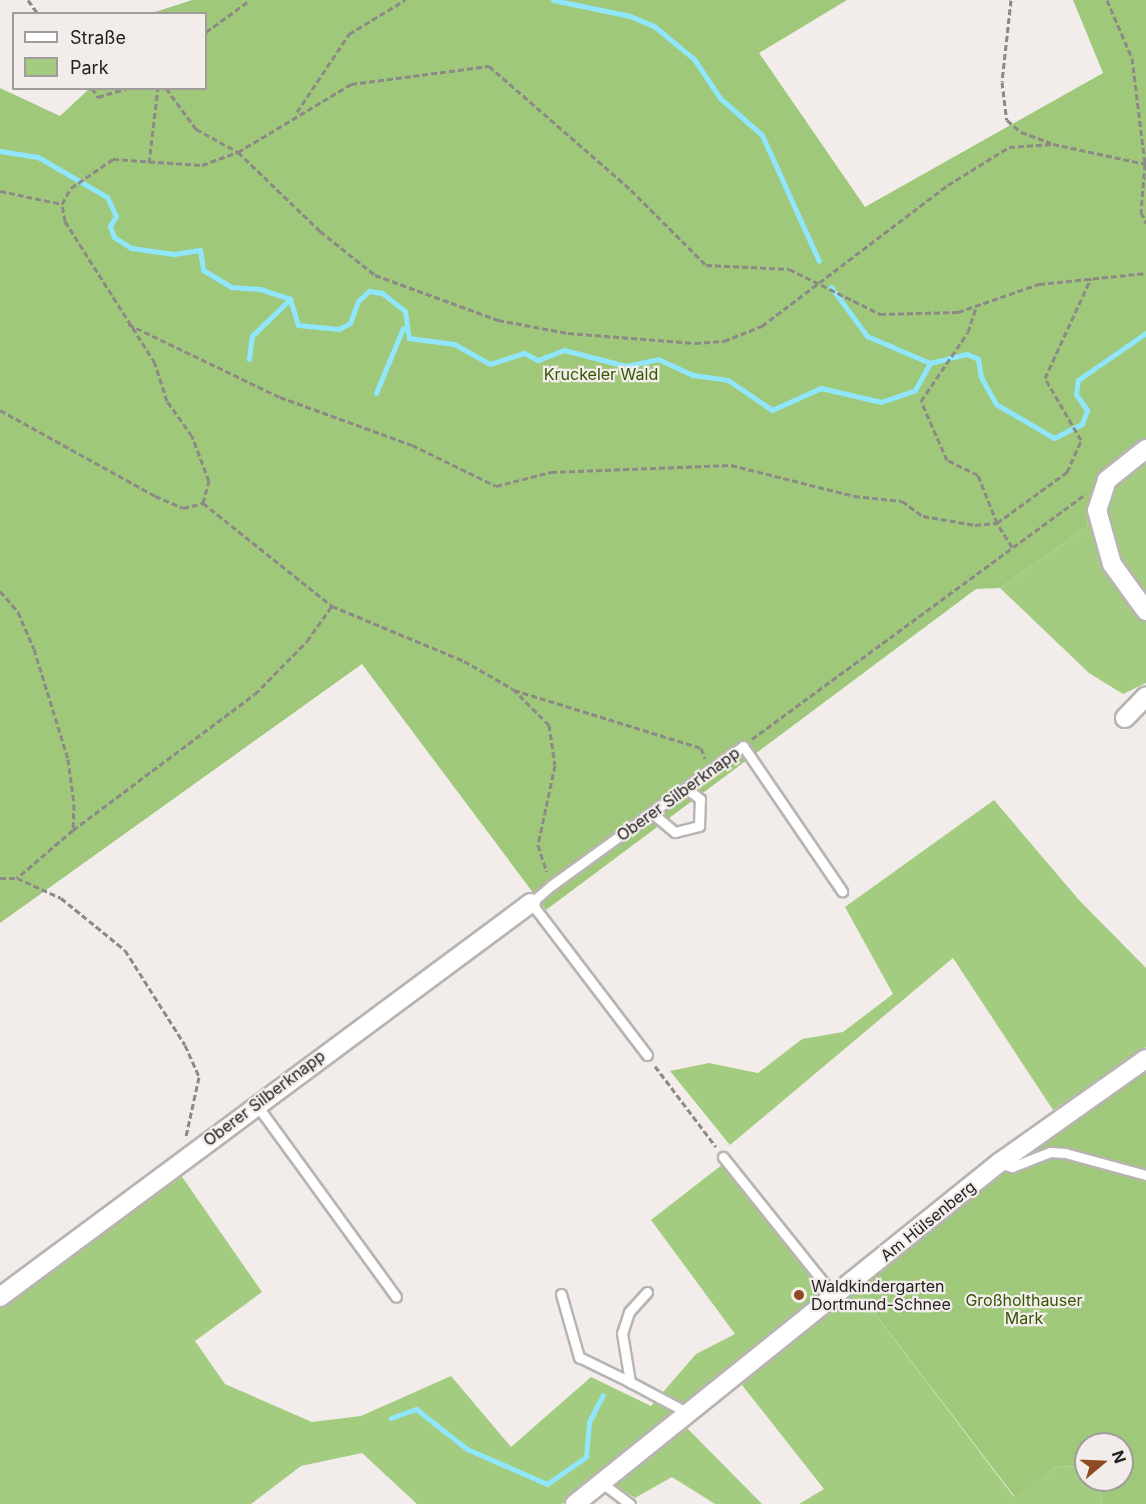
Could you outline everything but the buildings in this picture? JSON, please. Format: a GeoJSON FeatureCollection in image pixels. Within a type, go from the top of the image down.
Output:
{"type":"FeatureCollection","features":[{"type":"Feature","properties":{"kind":"street"},"geometry":{"type":"LineString","coordinates":[[1146,449],[1107,480],[1097,510],[1102,538],[1112,564],[1146,611]]}},
{"type":"Feature","properties":{"kind":"street"},"geometry":{"type":"LineString","coordinates":[[1125,718],[1146,696]]}},
{"type":"Feature","properties":{"kind":"street","name":"Oberer Silberknapp"},"geometry":{"type":"LineString","coordinates":[[0,1297],[256,1104],[531,903]]}},
{"type":"Feature","properties":{"kind":"street","name":"Am Hülsenberg"},"geometry":{"type":"LineString","coordinates":[[575,1504],[999,1163],[1146,1059]]}},
{"type":"Feature","properties":{"kind":"lane","name":"Oberer Silberknapp"},"geometry":{"type":"LineString","coordinates":[[531,903],[552,885],[743,746],[842,891]]}},
{"type":"Feature","properties":{"kind":"lane"},"geometry":{"type":"LineString","coordinates":[[652,813],[675,832],[699,826],[704,809],[686,788]]}},
{"type":"Feature","properties":{"kind":"lane"},"geometry":{"type":"LineString","coordinates":[[531,903],[646,1055]]}},
{"type":"Feature","properties":{"kind":"lane"},"geometry":{"type":"LineString","coordinates":[[256,1104],[396,1297]]}},
{"type":"Feature","properties":{"kind":"lane"},"geometry":{"type":"LineString","coordinates":[[999,1163],[1012,1167],[1050,1152],[1146,1174]]}},
{"type":"Feature","properties":{"kind":"lane"},"geometry":{"type":"LineString","coordinates":[[723,1157],[835,1297]]}},
{"type":"Feature","properties":{"kind":"lane"},"geometry":{"type":"LineString","coordinates":[[630,1382],[622,1333],[629,1312],[647,1292]]}},
{"type":"Feature","properties":{"kind":"lane"},"geometry":{"type":"LineString","coordinates":[[561,1294],[579,1357],[688,1413]]}},
{"type":"Feature","properties":{"kind":"lane"},"geometry":{"type":"LineString","coordinates":[[602,1483],[630,1504]]}},
{"type":"Feature","properties":{"kind":"path"},"geometry":{"type":"LineString","coordinates":[[207,31],[250,0]]}},
{"type":"Feature","properties":{"kind":"path"},"geometry":{"type":"LineString","coordinates":[[295,114],[349,34],[405,0]]}},
{"type":"Feature","properties":{"kind":"path"},"geometry":{"type":"LineString","coordinates":[[1011,0],[1002,82],[1007,120],[1021,132],[1053,144],[1145,164]]}},
{"type":"Feature","properties":{"kind":"path"},"geometry":{"type":"LineString","coordinates":[[1107,0],[1132,58],[1145,164],[1141,212],[1146,223]]}},
{"type":"Feature","properties":{"kind":"path"},"geometry":{"type":"LineString","coordinates":[[203,503],[209,481],[202,459],[167,401],[155,363],[127,324],[65,221],[62,204],[71,188],[87,172],[113,159],[202,165],[238,152],[295,114],[351,84],[489,66],[631,190],[706,265],[789,269],[820,281],[880,314],[958,312],[1039,284],[1146,273]]}},
{"type":"Feature","properties":{"kind":"path"},"geometry":{"type":"LineString","coordinates":[[93,90],[98,97],[121,90]]}},
{"type":"Feature","properties":{"kind":"path"},"geometry":{"type":"LineString","coordinates":[[149,163],[158,90]]}},
{"type":"Feature","properties":{"kind":"path"},"geometry":{"type":"LineString","coordinates":[[167,90],[196,129],[238,152],[320,231],[375,275],[498,320],[568,333],[724,341],[762,326],[995,154],[1009,147],[1053,144]]}},
{"type":"Feature","properties":{"kind":"path"},"geometry":{"type":"LineString","coordinates":[[0,191],[62,204]]}},
{"type":"Feature","properties":{"kind":"path"},"geometry":{"type":"LineString","coordinates":[[127,324],[280,397],[421,449],[496,486],[551,472],[731,465],[854,496],[902,501],[923,516],[997,523],[1067,472],[1081,441],[1045,378],[1091,278]]}},
{"type":"Feature","properties":{"kind":"path"},"geometry":{"type":"LineString","coordinates":[[977,305],[968,332],[921,401],[947,460],[978,475],[997,523],[1012,547]]}},
{"type":"Feature","properties":{"kind":"path"},"geometry":{"type":"LineString","coordinates":[[0,410],[155,496],[183,508],[203,503]]}},
{"type":"Feature","properties":{"kind":"path"},"geometry":{"type":"LineString","coordinates":[[743,746],[1012,547],[1107,480]]}},
{"type":"Feature","properties":{"kind":"path"},"geometry":{"type":"LineString","coordinates":[[203,503],[332,606],[464,661],[513,689],[701,748],[711,770]]}},
{"type":"Feature","properties":{"kind":"path"},"geometry":{"type":"LineString","coordinates":[[0,591],[18,612],[34,649],[68,759],[73,830]]}},
{"type":"Feature","properties":{"kind":"path"},"geometry":{"type":"LineString","coordinates":[[17,878],[73,830],[255,694],[332,606]]}},
{"type":"Feature","properties":{"kind":"path"},"geometry":{"type":"LineString","coordinates":[[513,689],[549,725],[555,765],[538,845],[552,885]]}},
{"type":"Feature","properties":{"kind":"path"},"geometry":{"type":"LineString","coordinates":[[0,878],[17,878],[61,898],[125,950],[185,1045],[199,1077],[177,1163]]}},
{"type":"Feature","properties":{"kind":"path"},"geometry":{"type":"LineString","coordinates":[[646,1055],[723,1157]]}},
{"type":"Feature","properties":{"kind":"green space","name":"Kruckeler Wald"},"geometry":{"type":"Polygon","coordinates":[[[192,0],[847,0],[759,53],[865,207],[1103,73],[1073,0],[1146,0],[1146,443],[1099,479],[1086,507],[1088,526],[1000,588],[976,589],[546,910],[362,664],[0,923],[0,88],[60,116],[88,90],[207,90],[207,12],[155,12],[192,0]]]}},
{"type":"Feature","properties":{"kind":"green space"},"geometry":{"type":"Polygon","coordinates":[[[1146,443],[1146,683],[1123,694],[1089,673],[1000,588],[1088,526],[1086,507],[1099,479],[1146,443]]]}},
{"type":"Feature","properties":{"kind":"green space"},"geometry":{"type":"Polygon","coordinates":[[[994,800],[1079,900],[1146,968],[1146,1047],[1053,1110],[953,958],[730,1145],[670,1071],[709,1063],[758,1073],[802,1039],[843,1032],[893,994],[845,907],[994,800]]]}},
{"type":"Feature","properties":{"kind":"green space","name":"Großholthauser Mark"},"geometry":{"type":"Polygon","coordinates":[[[1146,1066],[1146,1504],[1103,1504],[1100,1492],[1134,1492],[1134,1432],[1074,1432],[1074,1467],[1057,1466],[1015,1497],[854,1286],[1089,1100],[1146,1066]]]}},
{"type":"Feature","properties":{"kind":"green space"},"geometry":{"type":"Polygon","coordinates":[[[723,1164],[827,1293],[752,1356],[686,1427],[762,1504],[715,1504],[672,1477],[635,1498],[600,1475],[562,1504],[417,1504],[362,1453],[301,1466],[251,1504],[0,1504],[0,1306],[178,1171],[262,1292],[195,1341],[225,1384],[312,1422],[361,1416],[451,1376],[511,1447],[591,1377],[651,1406],[696,1354],[735,1334],[651,1220],[723,1164]]]}},
{"type":"Feature","properties":{"kind":"green space"},"geometry":{"type":"Polygon","coordinates":[[[854,1286],[1014,1497],[1057,1466],[1074,1467],[1074,1492],[1100,1492],[1103,1504],[799,1504],[824,1489],[742,1385],[854,1286]]]}},
{"type":"Feature","properties":{"kind":"waterway"},"geometry":{"type":"LineString","coordinates":[[553,0],[630,16],[654,26],[694,59],[720,98],[762,135],[819,261]]}},
{"type":"Feature","properties":{"kind":"waterway"},"geometry":{"type":"LineString","coordinates":[[0,151],[38,157],[107,197],[116,216],[110,226],[114,237],[131,248],[174,254],[200,250],[203,270],[231,287],[260,289],[290,299],[298,325],[339,329],[350,323],[358,301],[369,291],[382,293],[405,311],[409,338],[454,344],[490,364],[524,353],[538,360],[564,350],[626,366],[658,359],[693,375],[728,380],[772,410],[821,388],[881,402],[915,390],[930,363],[967,354],[978,359],[981,377],[996,404],[1054,438],[1082,424],[1087,410],[1076,394],[1078,380],[1146,333]]}},
{"type":"Feature","properties":{"kind":"waterway"},"geometry":{"type":"LineString","coordinates":[[831,287],[867,336],[930,363]]}},
{"type":"Feature","properties":{"kind":"waterway"},"geometry":{"type":"LineString","coordinates":[[249,359],[252,336],[290,299]]}},
{"type":"Feature","properties":{"kind":"waterway"},"geometry":{"type":"LineString","coordinates":[[376,393],[403,328]]}},
{"type":"Feature","properties":{"kind":"waterway"},"geometry":{"type":"LineString","coordinates":[[391,1418],[416,1409],[467,1449],[547,1484],[586,1457],[589,1422],[603,1395]]}},
{"type":"Feature","properties":{"kind":"place","name":"Waldkindergarten Dortmund-Schnee"},"geometry":{"type":"Point","coordinates":[799,1295]}}]}
